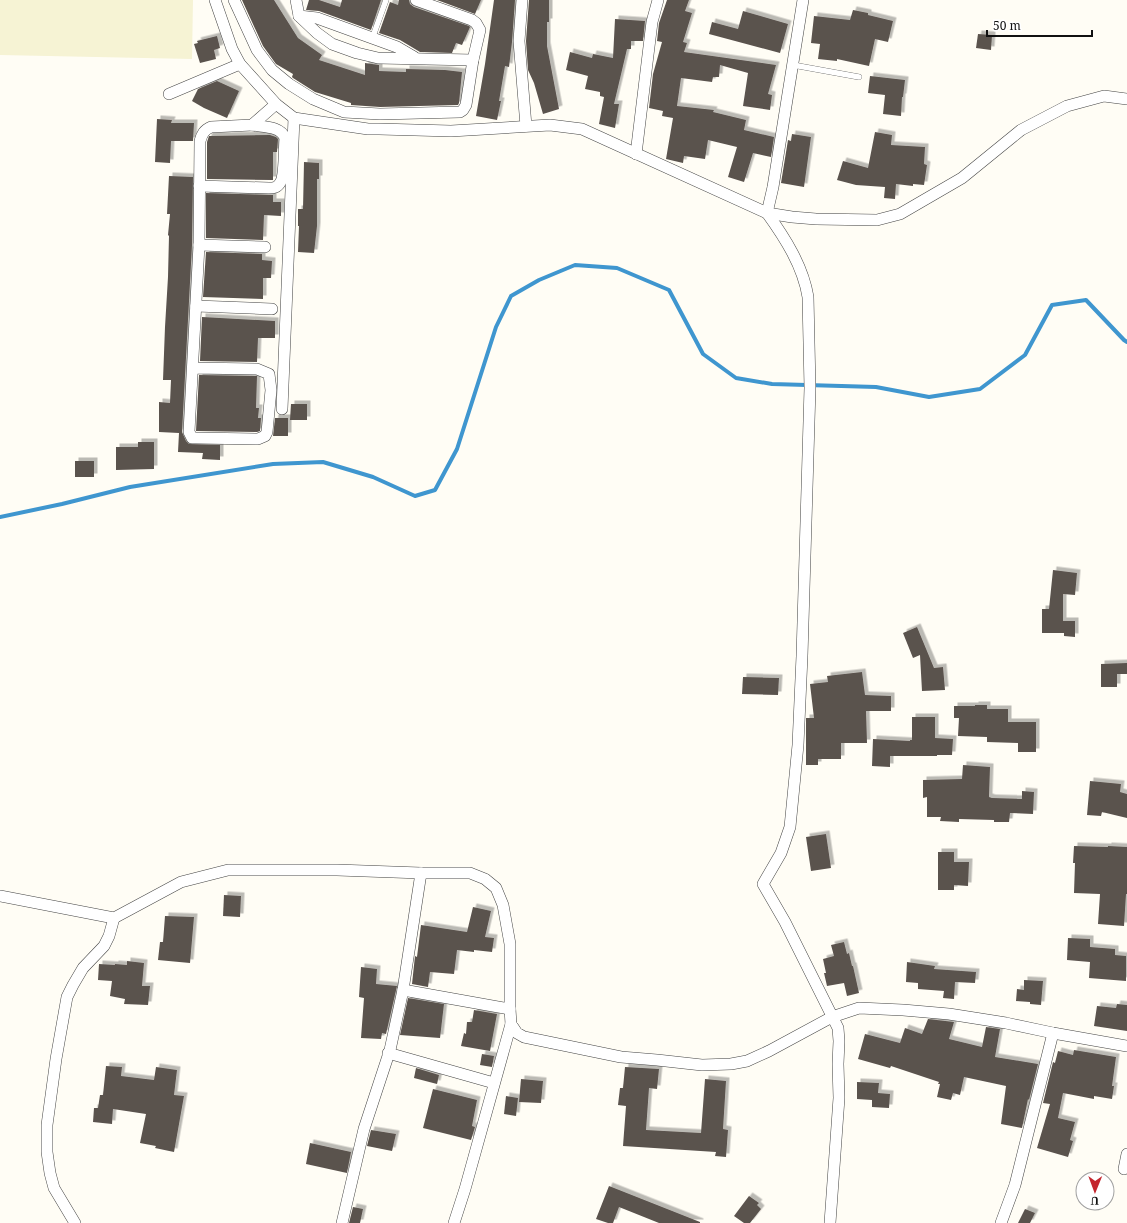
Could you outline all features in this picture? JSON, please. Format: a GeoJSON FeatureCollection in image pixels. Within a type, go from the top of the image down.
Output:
{"type":"FeatureCollection","features":[{"type":"Feature","properties":{"kind":"street"},"geometry":{"type":"LineString","coordinates":[[215,0],[232,49],[240,64],[276,104],[294,118],[379,129],[451,131],[550,125],[582,129],[767,213],[792,217],[877,220],[900,214],[962,178],[1021,130],[1067,106],[1104,96],[1127,99]]}},
{"type":"Feature","properties":{"kind":"street"},"geometry":{"type":"LineString","coordinates":[[234,0],[257,50],[272,70],[289,84],[313,99],[344,112],[380,114],[460,112],[466,106],[473,60],[480,30],[476,22],[472,20],[416,0]]}},
{"type":"Feature","properties":{"kind":"street"},"geometry":{"type":"LineString","coordinates":[[296,0],[299,16],[317,33],[332,44],[339,47],[378,58],[473,60]]}},
{"type":"Feature","properties":{"kind":"street"},"geometry":{"type":"LineString","coordinates":[[522,0],[519,41],[526,126]]}},
{"type":"Feature","properties":{"kind":"street"},"geometry":{"type":"LineString","coordinates":[[636,154],[652,22],[658,0]]}},
{"type":"Feature","properties":{"kind":"street"},"geometry":{"type":"LineString","coordinates":[[803,0],[773,187],[767,213],[801,271],[806,284],[809,316],[810,388],[798,745],[790,827],[781,853],[763,884],[785,922],[838,1028],[839,1098],[830,1223]]}},
{"type":"Feature","properties":{"kind":"street"},"geometry":{"type":"LineString","coordinates":[[299,16],[317,18],[397,47],[415,58]]}},
{"type":"Feature","properties":{"kind":"street"},"geometry":{"type":"LineString","coordinates":[[169,94],[240,64]]}},
{"type":"Feature","properties":{"kind":"street"},"geometry":{"type":"LineString","coordinates":[[252,125],[276,104]]}},
{"type":"Feature","properties":{"kind":"street"},"geometry":{"type":"LineString","coordinates":[[282,408],[294,118]]}},
{"type":"Feature","properties":{"kind":"street"},"geometry":{"type":"LineString","coordinates":[[193,368],[257,369],[269,374],[271,390],[267,432],[265,436],[258,439],[192,438],[189,432],[199,245],[199,186],[200,141],[201,136],[206,129],[211,127],[252,125],[278,130],[283,134],[282,181],[276,187],[199,186]]}},
{"type":"Feature","properties":{"kind":"street"},"geometry":{"type":"LineString","coordinates":[[199,245],[265,247]]}},
{"type":"Feature","properties":{"kind":"street"},"geometry":{"type":"LineString","coordinates":[[196,306],[272,309]]}},
{"type":"Feature","properties":{"kind":"street"},"geometry":{"type":"LineString","coordinates":[[0,896],[114,918],[181,882],[228,870],[337,870],[470,873],[485,878],[496,888],[503,905],[510,944],[511,1024],[465,1189],[454,1223]]}},
{"type":"Feature","properties":{"kind":"street"},"geometry":{"type":"LineString","coordinates":[[342,1223],[364,1130],[388,1054],[403,990],[421,873]]}},
{"type":"Feature","properties":{"kind":"street"},"geometry":{"type":"LineString","coordinates":[[76,1223],[54,1188],[47,1152],[47,1125],[67,997],[73,984],[84,968],[104,946],[109,936],[114,918]]}},
{"type":"Feature","properties":{"kind":"street"},"geometry":{"type":"LineString","coordinates":[[403,990],[510,1009]]}},
{"type":"Feature","properties":{"kind":"street"},"geometry":{"type":"LineString","coordinates":[[511,1024],[517,1033],[524,1037],[621,1057],[702,1065],[731,1064],[747,1061],[769,1051],[832,1017],[859,1008],[949,1014],[1006,1023],[1127,1046]]}},
{"type":"Feature","properties":{"kind":"street"},"geometry":{"type":"LineString","coordinates":[[1001,1223],[1015,1186],[1053,1033]]}},
{"type":"Feature","properties":{"kind":"street"},"geometry":{"type":"LineString","coordinates":[[388,1054],[494,1083]]}},
{"type":"Feature","properties":{"kind":"street"},"geometry":{"type":"LineString","coordinates":[[1124,1169],[1127,1154]]}},
{"type":"Feature","properties":{"kind":"lane"},"geometry":{"type":"LineString","coordinates":[[372,39],[386,0]]}},
{"type":"Feature","properties":{"kind":"lane"},"geometry":{"type":"LineString","coordinates":[[793,65],[860,77]]}},
{"type":"Feature","properties":{"kind":"shaded area"},"geometry":{"type":"Polygon","coordinates":[[[0,0],[193,0],[192,59],[0,55],[0,0]]]}},
{"type":"Feature","properties":{"kind":"building"},"geometry":{"type":"Polygon","coordinates":[[[242,0],[274,0],[298,38],[322,55],[319,60],[365,75],[365,63],[379,65],[379,71],[406,72],[406,69],[462,72],[459,103],[458,105],[380,107],[351,105],[351,103],[315,92],[293,78],[293,74],[276,64],[263,46],[242,0]]]}},
{"type":"Feature","properties":{"kind":"building"},"geometry":{"type":"Polygon","coordinates":[[[309,0],[319,0],[340,7],[342,0],[381,0],[371,30],[319,11],[306,10],[309,0]]]}},
{"type":"Feature","properties":{"kind":"building"},"geometry":{"type":"Polygon","coordinates":[[[399,0],[409,0],[410,4],[414,7],[469,26],[470,27],[462,45],[456,43],[452,53],[420,52],[400,40],[379,33],[390,2],[398,5],[399,0]]]}},
{"type":"Feature","properties":{"kind":"building"},"geometry":{"type":"Polygon","coordinates":[[[437,0],[481,0],[475,14],[437,0]]]}},
{"type":"Feature","properties":{"kind":"building"},"geometry":{"type":"Polygon","coordinates":[[[494,0],[515,0],[509,67],[505,66],[497,120],[476,116],[494,0]]]}},
{"type":"Feature","properties":{"kind":"building"},"geometry":{"type":"Polygon","coordinates":[[[529,0],[549,0],[547,46],[559,109],[543,114],[534,83],[528,70],[526,41],[529,0]]]}},
{"type":"Feature","properties":{"kind":"building"},"geometry":{"type":"Polygon","coordinates":[[[667,0],[689,0],[685,11],[692,13],[683,42],[687,43],[684,52],[776,65],[768,94],[772,95],[770,110],[743,106],[748,73],[720,65],[719,77],[713,77],[712,82],[681,78],[677,106],[714,110],[713,112],[746,120],[744,130],[774,137],[771,157],[753,153],[744,182],[728,177],[737,147],[708,140],[705,159],[684,156],[683,163],[666,159],[673,118],[662,116],[663,111],[649,108],[653,74],[662,42],[657,41],[659,23],[667,0]]]}},
{"type":"Feature","properties":{"kind":"building"},"geometry":{"type":"Polygon","coordinates":[[[853,10],[893,21],[888,42],[875,39],[869,66],[837,59],[837,61],[818,59],[820,44],[811,43],[814,16],[850,20],[853,10]]]}},
{"type":"Feature","properties":{"kind":"building"},"geometry":{"type":"Polygon","coordinates":[[[743,11],[788,24],[780,53],[709,34],[712,22],[738,29],[743,11]]]}},
{"type":"Feature","properties":{"kind":"building"},"geometry":{"type":"Polygon","coordinates":[[[615,19],[645,21],[643,41],[631,41],[631,49],[627,49],[614,104],[619,104],[615,128],[599,124],[604,97],[600,96],[600,92],[585,89],[588,76],[566,70],[570,52],[592,58],[593,54],[613,58],[615,19]]]}},
{"type":"Feature","properties":{"kind":"building"},"geometry":{"type":"Polygon","coordinates":[[[978,34],[992,35],[991,50],[976,48],[978,34]]]}},
{"type":"Feature","properties":{"kind":"building"},"geometry":{"type":"Polygon","coordinates":[[[217,36],[220,48],[214,50],[216,59],[200,63],[194,44],[198,43],[197,41],[217,36]]]}},
{"type":"Feature","properties":{"kind":"building"},"geometry":{"type":"Polygon","coordinates":[[[870,76],[905,80],[901,116],[883,114],[885,95],[868,93],[870,76]]]}},
{"type":"Feature","properties":{"kind":"building"},"geometry":{"type":"Polygon","coordinates":[[[217,81],[239,91],[227,118],[192,101],[198,89],[217,81]]]}},
{"type":"Feature","properties":{"kind":"building"},"geometry":{"type":"Polygon","coordinates":[[[157,119],[172,120],[171,123],[194,123],[193,141],[171,141],[170,163],[155,162],[157,119]]]}},
{"type":"Feature","properties":{"kind":"building"},"geometry":{"type":"Polygon","coordinates":[[[875,132],[892,135],[891,145],[925,147],[924,164],[927,165],[924,185],[913,184],[913,186],[896,184],[895,199],[884,198],[885,187],[856,185],[837,180],[843,161],[868,168],[875,132]]]}},
{"type":"Feature","properties":{"kind":"building"},"geometry":{"type":"Polygon","coordinates":[[[792,134],[811,137],[804,187],[781,183],[788,140],[791,141],[792,134]]]}},
{"type":"Feature","properties":{"kind":"building"},"geometry":{"type":"Polygon","coordinates":[[[270,135],[278,139],[277,152],[273,152],[273,180],[207,179],[207,142],[209,136],[270,135]]]}},
{"type":"Feature","properties":{"kind":"building"},"geometry":{"type":"Polygon","coordinates":[[[304,162],[319,163],[319,179],[317,179],[317,226],[314,253],[298,252],[298,209],[303,209],[304,162]]]}},
{"type":"Feature","properties":{"kind":"building"},"geometry":{"type":"Polygon","coordinates":[[[169,176],[193,177],[192,245],[182,432],[189,444],[220,445],[220,460],[202,459],[203,453],[178,452],[179,433],[159,432],[159,402],[170,403],[171,380],[163,380],[170,214],[167,214],[169,176]]]}},
{"type":"Feature","properties":{"kind":"building"},"geometry":{"type":"Polygon","coordinates":[[[206,193],[273,195],[273,202],[281,202],[281,216],[264,215],[263,240],[206,238],[206,193]]]}},
{"type":"Feature","properties":{"kind":"building"},"geometry":{"type":"Polygon","coordinates":[[[206,252],[262,254],[262,260],[272,261],[271,278],[263,278],[263,299],[203,297],[206,252]]]}},
{"type":"Feature","properties":{"kind":"building"},"geometry":{"type":"Polygon","coordinates":[[[202,317],[275,321],[275,338],[258,338],[257,362],[200,361],[202,317]]]}},
{"type":"Feature","properties":{"kind":"building"},"geometry":{"type":"Polygon","coordinates":[[[199,375],[257,376],[256,408],[259,408],[258,418],[261,418],[260,431],[196,431],[199,375]]]}},
{"type":"Feature","properties":{"kind":"building"},"geometry":{"type":"Polygon","coordinates":[[[291,404],[307,404],[307,420],[290,420],[291,404]]]}},
{"type":"Feature","properties":{"kind":"building"},"geometry":{"type":"Polygon","coordinates":[[[275,418],[288,418],[288,436],[273,436],[275,418]]]}},
{"type":"Feature","properties":{"kind":"building"},"geometry":{"type":"Polygon","coordinates":[[[138,442],[154,442],[154,469],[116,470],[116,447],[138,447],[138,442]]]}},
{"type":"Feature","properties":{"kind":"building"},"geometry":{"type":"Polygon","coordinates":[[[75,461],[94,461],[94,477],[75,477],[75,461]]]}},
{"type":"Feature","properties":{"kind":"building"},"geometry":{"type":"Polygon","coordinates":[[[1053,570],[1077,573],[1075,595],[1063,594],[1063,621],[1075,621],[1075,637],[1064,636],[1064,633],[1042,633],[1042,609],[1049,609],[1053,570]]]}},
{"type":"Feature","properties":{"kind":"building"},"geometry":{"type":"Polygon","coordinates":[[[917,627],[934,668],[943,667],[945,690],[922,691],[920,655],[913,658],[903,633],[917,627]]]}},
{"type":"Feature","properties":{"kind":"building"},"geometry":{"type":"Polygon","coordinates":[[[1127,663],[1127,674],[1117,674],[1117,687],[1101,687],[1101,664],[1127,663]]]}},
{"type":"Feature","properties":{"kind":"building"},"geometry":{"type":"Polygon","coordinates":[[[862,672],[865,695],[891,696],[891,711],[866,711],[867,743],[841,743],[841,759],[818,759],[818,765],[806,765],[806,718],[814,718],[810,684],[828,682],[827,676],[862,672]]]}},
{"type":"Feature","properties":{"kind":"building"},"geometry":{"type":"Polygon","coordinates":[[[743,677],[779,678],[778,695],[742,694],[743,677]]]}},
{"type":"Feature","properties":{"kind":"building"},"geometry":{"type":"Polygon","coordinates":[[[987,705],[987,709],[1008,709],[1008,722],[1036,722],[1036,752],[1018,752],[1018,743],[987,742],[987,737],[958,736],[959,718],[954,718],[954,706],[987,705]]]}},
{"type":"Feature","properties":{"kind":"building"},"geometry":{"type":"Polygon","coordinates":[[[912,717],[935,717],[935,738],[953,739],[952,755],[890,756],[890,767],[872,766],[873,739],[912,740],[912,717]]]}},
{"type":"Feature","properties":{"kind":"building"},"geometry":{"type":"Polygon","coordinates":[[[963,765],[990,767],[989,797],[1022,799],[1022,791],[1034,792],[1033,814],[1010,813],[1009,822],[959,819],[959,822],[940,821],[941,817],[927,817],[927,797],[923,798],[923,780],[962,779],[963,765]]]}},
{"type":"Feature","properties":{"kind":"building"},"geometry":{"type":"Polygon","coordinates":[[[1090,781],[1121,784],[1120,792],[1127,794],[1127,818],[1102,812],[1101,816],[1087,815],[1090,781]]]}},
{"type":"Feature","properties":{"kind":"building"},"geometry":{"type":"Polygon","coordinates":[[[826,834],[831,868],[811,871],[806,837],[826,834]]]}},
{"type":"Feature","properties":{"kind":"building"},"geometry":{"type":"Polygon","coordinates":[[[1074,846],[1127,847],[1127,894],[1124,926],[1098,924],[1100,894],[1074,893],[1074,846]]]}},
{"type":"Feature","properties":{"kind":"building"},"geometry":{"type":"Polygon","coordinates":[[[938,852],[954,852],[954,862],[969,862],[968,886],[954,885],[954,890],[938,890],[938,852]]]}},
{"type":"Feature","properties":{"kind":"building"},"geometry":{"type":"Polygon","coordinates":[[[224,895],[241,896],[240,917],[223,916],[224,895]]]}},
{"type":"Feature","properties":{"kind":"building"},"geometry":{"type":"Polygon","coordinates":[[[473,907],[491,911],[485,937],[494,938],[492,952],[457,950],[454,974],[430,972],[428,987],[412,984],[415,956],[417,957],[421,925],[467,932],[473,907]]]}},
{"type":"Feature","properties":{"kind":"building"},"geometry":{"type":"Polygon","coordinates":[[[165,916],[194,917],[190,963],[158,960],[160,942],[163,942],[165,916]]]}},
{"type":"Feature","properties":{"kind":"building"},"geometry":{"type":"Polygon","coordinates":[[[1068,938],[1090,939],[1090,947],[1115,949],[1115,955],[1126,956],[1126,981],[1089,978],[1090,962],[1067,960],[1068,938]]]}},
{"type":"Feature","properties":{"kind":"building"},"geometry":{"type":"Polygon","coordinates":[[[844,942],[847,954],[849,953],[853,966],[859,993],[847,996],[844,983],[827,986],[823,959],[834,956],[831,945],[844,942]]]}},
{"type":"Feature","properties":{"kind":"building"},"geometry":{"type":"Polygon","coordinates":[[[127,961],[144,963],[142,986],[150,986],[148,1005],[124,1004],[125,999],[110,996],[112,981],[98,980],[99,964],[127,965],[127,961]]]}},
{"type":"Feature","properties":{"kind":"building"},"geometry":{"type":"Polygon","coordinates":[[[907,962],[935,966],[934,969],[976,972],[975,983],[955,982],[954,999],[943,998],[944,991],[918,989],[918,983],[906,982],[907,962]]]}},
{"type":"Feature","properties":{"kind":"building"},"geometry":{"type":"Polygon","coordinates":[[[361,967],[377,969],[376,984],[397,986],[386,1034],[382,1033],[381,1039],[361,1038],[364,998],[359,997],[361,967]]]}},
{"type":"Feature","properties":{"kind":"building"},"geometry":{"type":"Polygon","coordinates":[[[1024,980],[1043,981],[1041,1005],[1030,1004],[1030,1002],[1016,1001],[1017,989],[1024,990],[1024,980]]]}},
{"type":"Feature","properties":{"kind":"building"},"geometry":{"type":"Polygon","coordinates":[[[408,998],[444,1004],[440,1038],[400,1035],[408,998]]]}},
{"type":"Feature","properties":{"kind":"building"},"geometry":{"type":"Polygon","coordinates":[[[1117,1004],[1127,1005],[1127,1031],[1094,1026],[1097,1006],[1116,1008],[1117,1004]]]}},
{"type":"Feature","properties":{"kind":"building"},"geometry":{"type":"Polygon","coordinates":[[[474,1010],[497,1014],[490,1051],[461,1046],[464,1033],[466,1034],[467,1022],[472,1022],[474,1010]]]}},
{"type":"Feature","properties":{"kind":"building"},"geometry":{"type":"Polygon","coordinates":[[[928,1019],[954,1022],[949,1039],[982,1047],[986,1027],[1000,1029],[995,1057],[1038,1064],[1029,1100],[1028,1099],[1022,1128],[1001,1124],[1006,1086],[964,1077],[960,1095],[953,1093],[951,1100],[937,1097],[940,1084],[938,1084],[939,1082],[891,1066],[890,1068],[858,1059],[865,1034],[900,1043],[905,1028],[922,1034],[928,1019]]]}},
{"type":"Feature","properties":{"kind":"building"},"geometry":{"type":"Polygon","coordinates":[[[1074,1050],[1116,1057],[1112,1086],[1114,1086],[1112,1099],[1094,1096],[1094,1099],[1063,1093],[1058,1118],[1075,1122],[1070,1140],[1073,1141],[1068,1157],[1037,1148],[1050,1104],[1043,1103],[1053,1062],[1055,1063],[1058,1051],[1073,1055],[1074,1050]]]}},
{"type":"Feature","properties":{"kind":"building"},"geometry":{"type":"Polygon","coordinates":[[[482,1054],[494,1056],[492,1067],[480,1065],[482,1054]]]}},
{"type":"Feature","properties":{"kind":"building"},"geometry":{"type":"Polygon","coordinates":[[[106,1066],[122,1067],[121,1076],[154,1080],[156,1067],[177,1070],[174,1095],[184,1096],[174,1152],[140,1143],[146,1114],[113,1109],[112,1124],[93,1122],[94,1108],[98,1108],[100,1095],[103,1095],[106,1066]]]}},
{"type":"Feature","properties":{"kind":"building"},"geometry":{"type":"Polygon","coordinates":[[[625,1067],[659,1069],[657,1089],[649,1088],[646,1130],[701,1133],[705,1079],[726,1081],[723,1129],[728,1130],[726,1157],[715,1156],[716,1152],[623,1146],[626,1106],[618,1105],[620,1088],[623,1088],[625,1067]]]}},
{"type":"Feature","properties":{"kind":"building"},"geometry":{"type":"Polygon","coordinates":[[[416,1068],[439,1075],[437,1084],[414,1078],[416,1068]]]}},
{"type":"Feature","properties":{"kind":"building"},"geometry":{"type":"Polygon","coordinates":[[[521,1079],[543,1081],[541,1103],[519,1102],[521,1079]]]}},
{"type":"Feature","properties":{"kind":"building"},"geometry":{"type":"Polygon","coordinates":[[[857,1082],[879,1083],[878,1093],[890,1094],[889,1108],[872,1107],[872,1100],[857,1099],[857,1082]]]}},
{"type":"Feature","properties":{"kind":"building"},"geometry":{"type":"Polygon","coordinates":[[[433,1089],[477,1100],[472,1126],[475,1127],[471,1140],[423,1128],[433,1089]]]}},
{"type":"Feature","properties":{"kind":"building"},"geometry":{"type":"Polygon","coordinates":[[[506,1096],[518,1098],[516,1116],[504,1114],[506,1096]]]}},
{"type":"Feature","properties":{"kind":"building"},"geometry":{"type":"Polygon","coordinates":[[[371,1130],[396,1134],[392,1151],[367,1146],[371,1130]]]}},
{"type":"Feature","properties":{"kind":"building"},"geometry":{"type":"Polygon","coordinates":[[[310,1143],[351,1152],[347,1173],[306,1164],[310,1143]]]}},
{"type":"Feature","properties":{"kind":"building"},"geometry":{"type":"Polygon","coordinates":[[[609,1186],[700,1223],[659,1223],[619,1207],[613,1223],[596,1219],[609,1186]]]}},
{"type":"Feature","properties":{"kind":"building"},"geometry":{"type":"Polygon","coordinates":[[[749,1196],[759,1203],[757,1205],[761,1209],[750,1223],[744,1223],[734,1216],[749,1196]]]}},
{"type":"Feature","properties":{"kind":"building"},"geometry":{"type":"Polygon","coordinates":[[[353,1207],[363,1209],[360,1223],[349,1223],[353,1207]]]}},
{"type":"Feature","properties":{"kind":"building"},"geometry":{"type":"Polygon","coordinates":[[[1025,1209],[1035,1213],[1030,1223],[1018,1223],[1025,1209]]]}},
{"type":"Feature","properties":{"kind":"waterway"},"geometry":{"type":"LineString","coordinates":[[0,517],[62,504],[130,487],[273,464],[323,462],[373,477],[415,496],[435,490],[457,449],[496,327],[511,296],[539,280],[575,265],[617,268],[669,290],[703,354],[736,378],[772,384],[876,387],[929,397],[980,389],[1025,355],[1052,305],[1086,300],[1127,342]]}}]}
